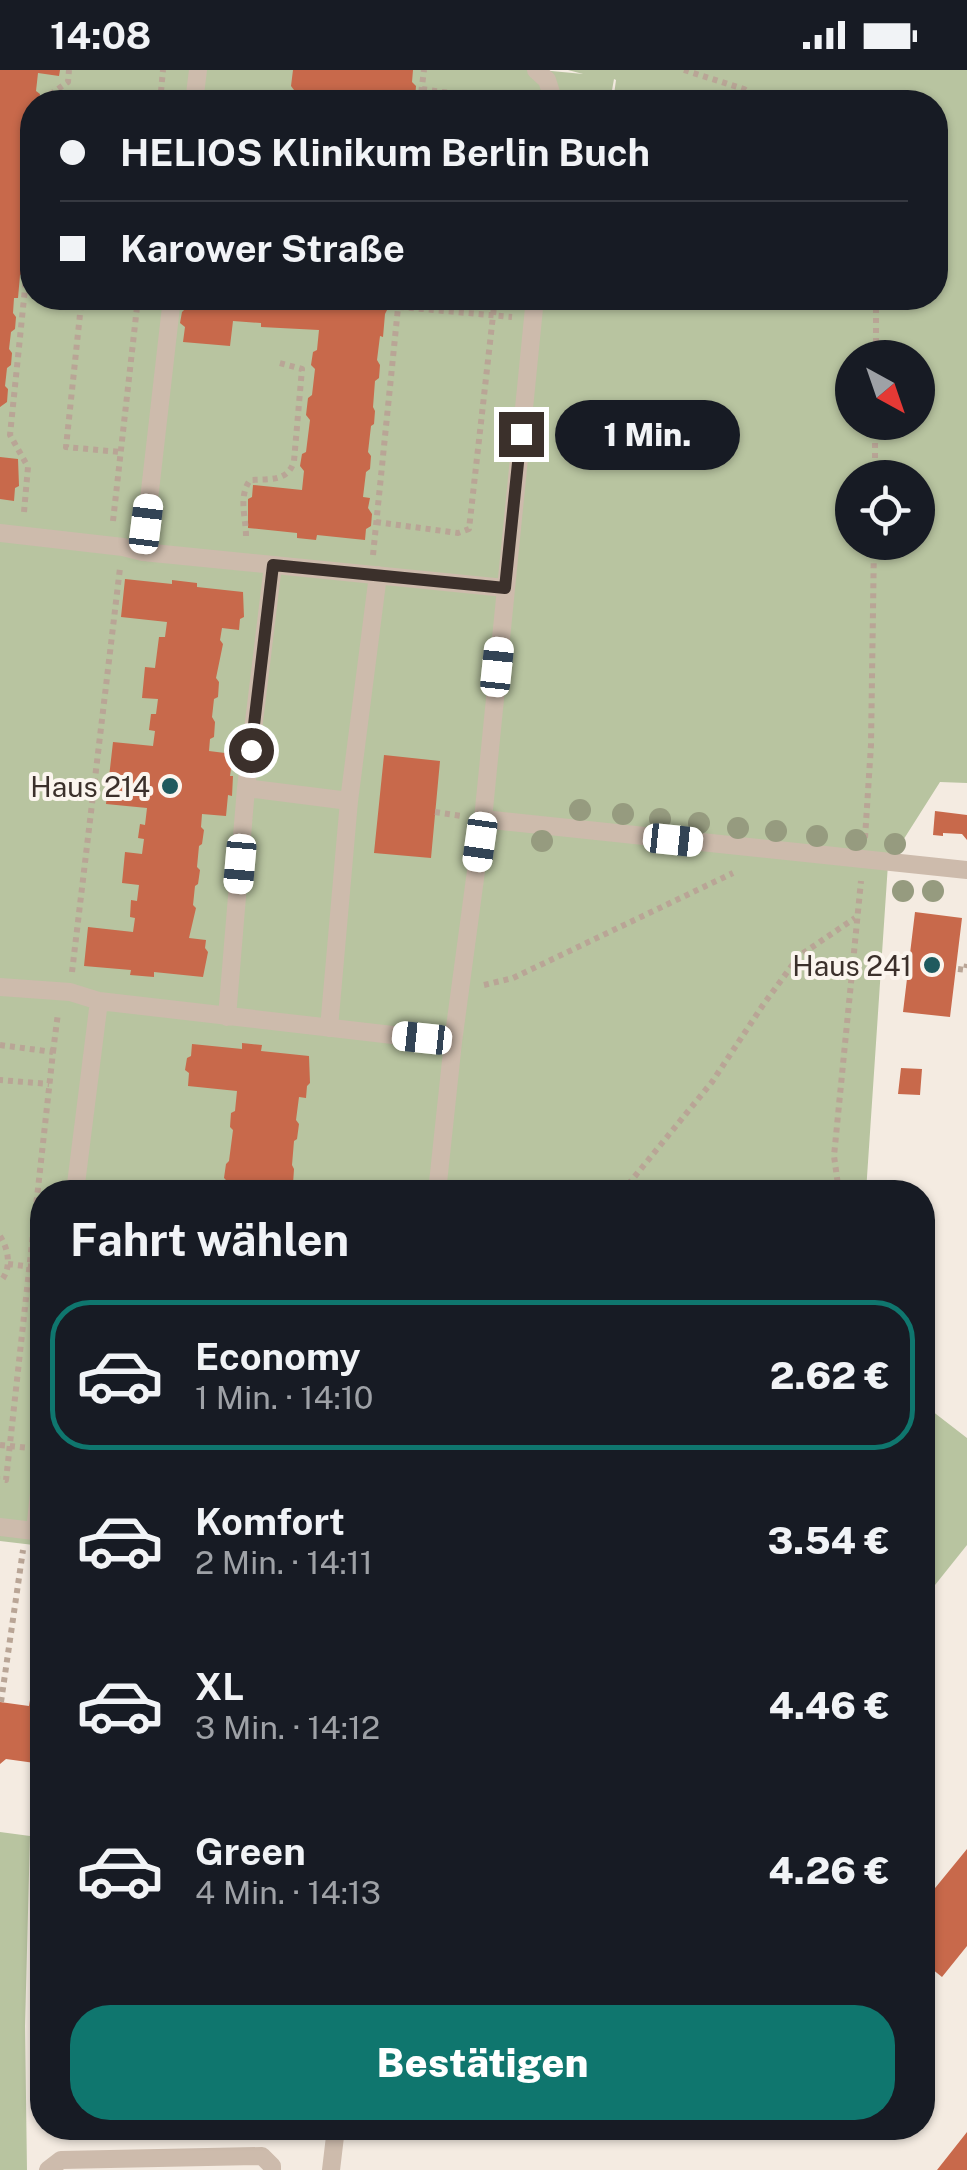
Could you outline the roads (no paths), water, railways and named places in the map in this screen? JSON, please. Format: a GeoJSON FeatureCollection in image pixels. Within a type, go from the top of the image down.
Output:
{"type":"FeatureCollection","features":[{"type":"Feature","properties":{"kind":"lane"},"geometry":{"type":"LineString","coordinates":[[143,552],[171,310]]}},
{"type":"Feature","properties":{"kind":"lane"},"geometry":{"type":"LineString","coordinates":[[438,1180],[483,818],[534,310]]}},
{"type":"Feature","properties":{"kind":"lane"},"geometry":{"type":"LineString","coordinates":[[0,534],[505,588]]}},
{"type":"Feature","properties":{"kind":"lane"},"geometry":{"type":"LineString","coordinates":[[227,1017],[246,788],[273,565]]}},
{"type":"Feature","properties":{"kind":"lane"},"geometry":{"type":"LineString","coordinates":[[329,1028],[374,574]]}},
{"type":"Feature","properties":{"kind":"lane"},"geometry":{"type":"LineString","coordinates":[[246,788],[350,801]]}},
{"type":"Feature","properties":{"kind":"lane"},"geometry":{"type":"LineString","coordinates":[[483,818],[967,870]]}},
{"type":"Feature","properties":{"kind":"lane"},"geometry":{"type":"LineString","coordinates":[[0,987],[453,1042]]}},
{"type":"Feature","properties":{"kind":"lane"},"geometry":{"type":"LineString","coordinates":[[77,1180],[99,1001]]}},
{"type":"Feature","properties":{"kind":"lane"},"geometry":{"type":"LineString","coordinates":[[0,1528],[30,1531]]}},
{"type":"Feature","properties":{"kind":"lane"},"geometry":{"type":"LineString","coordinates":[[330,2170],[334,2140]]}},
{"type":"Feature","properties":{"kind":"lane"},"geometry":{"type":"LineString","coordinates":[[48,2170],[60,2160],[262,2156],[272,2170]]}},
{"type":"Feature","properties":{"kind":"place","name":"Haus 214"},"geometry":{"type":"Point","coordinates":[170,786]}},
{"type":"Feature","properties":{"kind":"place","name":"Haus 241"},"geometry":{"type":"Point","coordinates":[932,965]}}]}
